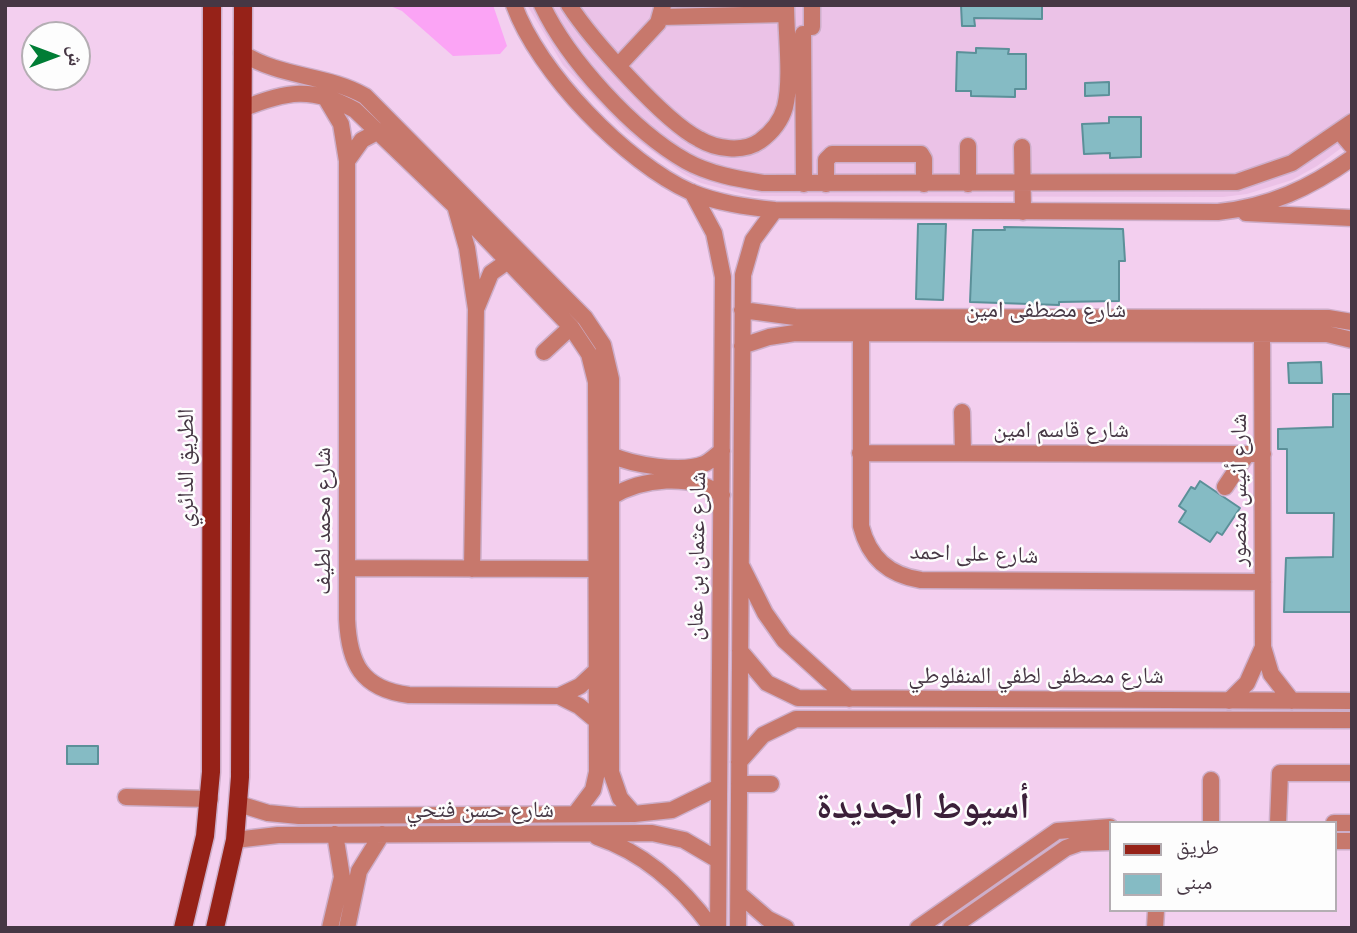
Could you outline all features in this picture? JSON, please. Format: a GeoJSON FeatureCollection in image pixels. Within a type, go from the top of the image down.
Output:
{"type":"FeatureCollection","features":[{"type":"Feature","properties":{"kind":"main road","name":"الطريق الدائري"},"geometry":{"type":"LineString","coordinates":[[183,928],[205,836],[210,799],[212,5]]}},
{"type":"Feature","properties":{"kind":"main road"},"geometry":{"type":"LineString","coordinates":[[215,928],[235,841],[239,804],[243,5]]}},
{"type":"Feature","properties":{"kind":"main road"},"geometry":{"type":"LineString","coordinates":[[212,310],[242,310]]}},
{"type":"Feature","properties":{"kind":"street"},"geometry":{"type":"LineString","coordinates":[[514,5],[531,43],[601,125],[648,166],[692,192],[732,205],[775,210],[1242,210],[1303,189],[1352,158]]}},
{"type":"Feature","properties":{"kind":"street"},"geometry":{"type":"LineString","coordinates":[[542,5],[561,39],[619,106],[687,161],[744,180],[804,184],[1237,182],[1292,163],[1346,127],[1352,146]]}},
{"type":"Feature","properties":{"kind":"street"},"geometry":{"type":"LineString","coordinates":[[569,5],[618,66],[684,130],[701,141],[726,148],[754,145],[779,120],[786,93],[786,10],[662,11],[618,66]]}},
{"type":"Feature","properties":{"kind":"street"},"geometry":{"type":"LineString","coordinates":[[804,184],[807,31],[812,5]]}},
{"type":"Feature","properties":{"kind":"street"},"geometry":{"type":"LineString","coordinates":[[242,53],[272,69],[327,79],[347,86],[373,103],[564,295],[595,331],[611,455],[611,772],[620,798],[634,814]]}},
{"type":"Feature","properties":{"kind":"street"},"geometry":{"type":"LineString","coordinates":[[242,109],[283,94],[325,97],[355,110],[508,261],[571,327],[600,362]]}},
{"type":"Feature","properties":{"kind":"street","name":"شارع محمد لطيف"},"geometry":{"type":"LineString","coordinates":[[325,97],[341,124],[347,161],[347,568],[348,640],[352,658],[362,673],[375,685],[391,693],[559,696]]}},
{"type":"Feature","properties":{"kind":"street"},"geometry":{"type":"LineString","coordinates":[[601,125],[619,106]]}},
{"type":"Feature","properties":{"kind":"street"},"geometry":{"type":"LineString","coordinates":[[347,161],[362,140],[379,131]]}},
{"type":"Feature","properties":{"kind":"street"},"geometry":{"type":"LineString","coordinates":[[687,161],[701,141]]}},
{"type":"Feature","properties":{"kind":"street"},"geometry":{"type":"LineString","coordinates":[[968,146],[968,184]]}},
{"type":"Feature","properties":{"kind":"street"},"geometry":{"type":"LineString","coordinates":[[1023,147],[1023,212]]}},
{"type":"Feature","properties":{"kind":"street"},"geometry":{"type":"LineString","coordinates":[[826,184],[826,158],[832,154],[921,154],[924,159],[924,184]]}},
{"type":"Feature","properties":{"kind":"street","name":"شارع عثمان بن عفان"},"geometry":{"type":"LineString","coordinates":[[692,192],[714,233],[721,255],[718,928]]}},
{"type":"Feature","properties":{"kind":"street"},"geometry":{"type":"LineString","coordinates":[[454,206],[465,239],[476,309],[472,569]]}},
{"type":"Feature","properties":{"kind":"street","name":"شارع عثمان بن عفان"},"geometry":{"type":"LineString","coordinates":[[738,928],[742,310],[746,257],[753,240],[775,210]]}},
{"type":"Feature","properties":{"kind":"street"},"geometry":{"type":"LineString","coordinates":[[1242,210],[1251,214],[1352,218]]}},
{"type":"Feature","properties":{"kind":"street"},"geometry":{"type":"LineString","coordinates":[[476,309],[491,273],[508,261]]}},
{"type":"Feature","properties":{"kind":"street","name":"شارع مصطفى امين"},"geometry":{"type":"LineString","coordinates":[[742,310],[795,317],[1328,318],[1352,322]]}},
{"type":"Feature","properties":{"kind":"street"},"geometry":{"type":"LineString","coordinates":[[544,352],[571,327]]}},
{"type":"Feature","properties":{"kind":"street","name":"شارع مصطفى امين"},"geometry":{"type":"LineString","coordinates":[[742,346],[782,334],[860,333],[1328,334],[1352,340]]}},
{"type":"Feature","properties":{"kind":"street","name":"شارع على احمد"},"geometry":{"type":"LineString","coordinates":[[860,333],[860,517],[864,540],[879,563],[906,578],[1263,582]]}},
{"type":"Feature","properties":{"kind":"street","name":"شارع أنيس منصور"},"geometry":{"type":"LineString","coordinates":[[1262,334],[1255,454],[1263,582],[1263,647],[1271,674],[1292,701]]}},
{"type":"Feature","properties":{"kind":"street"},"geometry":{"type":"LineString","coordinates":[[575,814],[596,781],[596,382],[600,362]]}},
{"type":"Feature","properties":{"kind":"street"},"geometry":{"type":"LineString","coordinates":[[962,411],[962,453]]}},
{"type":"Feature","properties":{"kind":"street"},"geometry":{"type":"LineString","coordinates":[[611,455],[639,465],[693,466],[704,464],[722,451]]}},
{"type":"Feature","properties":{"kind":"street","name":"شارع قاسم امين"},"geometry":{"type":"LineString","coordinates":[[860,453],[1255,454]]}},
{"type":"Feature","properties":{"kind":"street"},"geometry":{"type":"LineString","coordinates":[[1225,487],[1255,454]]}},
{"type":"Feature","properties":{"kind":"street"},"geometry":{"type":"LineString","coordinates":[[611,497],[634,484],[646,482],[698,483],[722,495]]}},
{"type":"Feature","properties":{"kind":"street"},"geometry":{"type":"LineString","coordinates":[[741,563],[765,613],[784,640],[849,699]]}},
{"type":"Feature","properties":{"kind":"street"},"geometry":{"type":"LineString","coordinates":[[347,568],[597,569]]}},
{"type":"Feature","properties":{"kind":"street","name":"شارع أنيس منصور"},"geometry":{"type":"LineString","coordinates":[[1236,701],[1263,647]]}},
{"type":"Feature","properties":{"kind":"street","name":"شارع مصطفى لطفي المنفلوطي"},"geometry":{"type":"LineString","coordinates":[[740,651],[767,683],[786,695],[849,699],[1352,701]]}},
{"type":"Feature","properties":{"kind":"street"},"geometry":{"type":"LineString","coordinates":[[559,696],[580,686],[597,670]]}},
{"type":"Feature","properties":{"kind":"street"},"geometry":{"type":"LineString","coordinates":[[559,696],[579,706],[597,721]]}},
{"type":"Feature","properties":{"kind":"street"},"geometry":{"type":"LineString","coordinates":[[1236,701],[1242,720]]}},
{"type":"Feature","properties":{"kind":"street","name":"شارع مصطفى لطفي المنفلوطي"},"geometry":{"type":"LineString","coordinates":[[739,762],[763,735],[796,719],[1352,720]]}},
{"type":"Feature","properties":{"kind":"street"},"geometry":{"type":"LineString","coordinates":[[720,725],[740,725]]}},
{"type":"Feature","properties":{"kind":"street"},"geometry":{"type":"LineString","coordinates":[[1278,821],[1280,773],[1352,773]]}},
{"type":"Feature","properties":{"kind":"street"},"geometry":{"type":"LineString","coordinates":[[1211,780],[1211,821]]}},
{"type":"Feature","properties":{"kind":"street"},"geometry":{"type":"LineString","coordinates":[[739,784],[771,784]]}},
{"type":"Feature","properties":{"kind":"street","name":"شارع حسن فتحي"},"geometry":{"type":"LineString","coordinates":[[239,804],[268,813],[299,816],[634,814],[672,810],[719,787]]}},
{"type":"Feature","properties":{"kind":"street"},"geometry":{"type":"LineString","coordinates":[[126,797],[210,799]]}},
{"type":"Feature","properties":{"kind":"street"},"geometry":{"type":"LineString","coordinates":[[918,928],[1057,831],[1108,827]]}},
{"type":"Feature","properties":{"kind":"street"},"geometry":{"type":"LineString","coordinates":[[585,833],[610,841],[657,869],[677,886],[712,928]]}},
{"type":"Feature","properties":{"kind":"street"},"geometry":{"type":"LineString","coordinates":[[330,928],[342,877],[335,834]]}},
{"type":"Feature","properties":{"kind":"street","name":"شارع حسن فتحي"},"geometry":{"type":"LineString","coordinates":[[235,841],[267,835],[335,834],[668,835],[699,846],[719,860]]}},
{"type":"Feature","properties":{"kind":"street"},"geometry":{"type":"LineString","coordinates":[[347,928],[359,870],[382,834]]}},
{"type":"Feature","properties":{"kind":"street"},"geometry":{"type":"LineString","coordinates":[[951,928],[1066,848],[1080,843],[1108,842]]}},
{"type":"Feature","properties":{"kind":"street"},"geometry":{"type":"LineString","coordinates":[[738,894],[768,919],[786,928]]}},
{"type":"Feature","properties":{"kind":"shaded area"},"geometry":{"type":"Polygon","coordinates":[[[388,5],[493,5],[507,46],[500,54],[453,56],[402,11],[388,5]]]}},
{"type":"Feature","properties":{"kind":"shaded area"},"geometry":{"type":"Polygon","coordinates":[[[527,5],[1352,5],[1352,140],[1317,166],[1292,180],[1247,194],[1223,197],[752,196],[701,183],[682,173],[626,132],[563,65],[527,5]]]}},
{"type":"Feature","properties":{"kind":"building"},"geometry":{"type":"Polygon","coordinates":[[[961,5],[1042,5],[1042,19],[974,18],[975,26],[962,26],[961,5]]]}},
{"type":"Feature","properties":{"kind":"building"},"geometry":{"type":"Polygon","coordinates":[[[976,48],[1009,49],[1008,54],[1026,54],[1026,89],[1015,89],[1015,97],[971,96],[971,91],[956,91],[957,52],[976,53],[976,48]]]}},
{"type":"Feature","properties":{"kind":"building"},"geometry":{"type":"Polygon","coordinates":[[[1109,82],[1109,95],[1085,96],[1085,83],[1109,82]]]}},
{"type":"Feature","properties":{"kind":"building"},"geometry":{"type":"Polygon","coordinates":[[[1109,117],[1141,117],[1141,157],[1110,158],[1110,153],[1084,154],[1082,124],[1109,123],[1109,117]]]}},
{"type":"Feature","properties":{"kind":"building"},"geometry":{"type":"Polygon","coordinates":[[[918,224],[946,224],[943,300],[916,299],[918,224]]]}},
{"type":"Feature","properties":{"kind":"building"},"geometry":{"type":"Polygon","coordinates":[[[1004,227],[1123,229],[1125,261],[1119,261],[1119,301],[1059,302],[1059,305],[970,302],[973,230],[1005,230],[1004,227]]]}},
{"type":"Feature","properties":{"kind":"building"},"geometry":{"type":"Polygon","coordinates":[[[1321,362],[1322,383],[1289,383],[1288,363],[1321,362]]]}},
{"type":"Feature","properties":{"kind":"building"},"geometry":{"type":"Polygon","coordinates":[[[1333,394],[1352,394],[1352,612],[1284,612],[1286,558],[1333,557],[1334,513],[1287,513],[1287,449],[1278,449],[1278,429],[1333,427],[1333,394]]]}},
{"type":"Feature","properties":{"kind":"building"},"geometry":{"type":"Polygon","coordinates":[[[1200,481],[1240,508],[1222,535],[1217,532],[1210,542],[1179,522],[1186,511],[1179,506],[1191,487],[1195,489],[1200,481]]]}},
{"type":"Feature","properties":{"kind":"building"},"geometry":{"type":"Polygon","coordinates":[[[67,746],[98,746],[98,764],[67,764],[67,746]]]}},
{"type":"Feature","properties":{"kind":"district","name":"أسيوط الجديدة"},"geometry":{"type":"Point","coordinates":[923,809]}}]}
